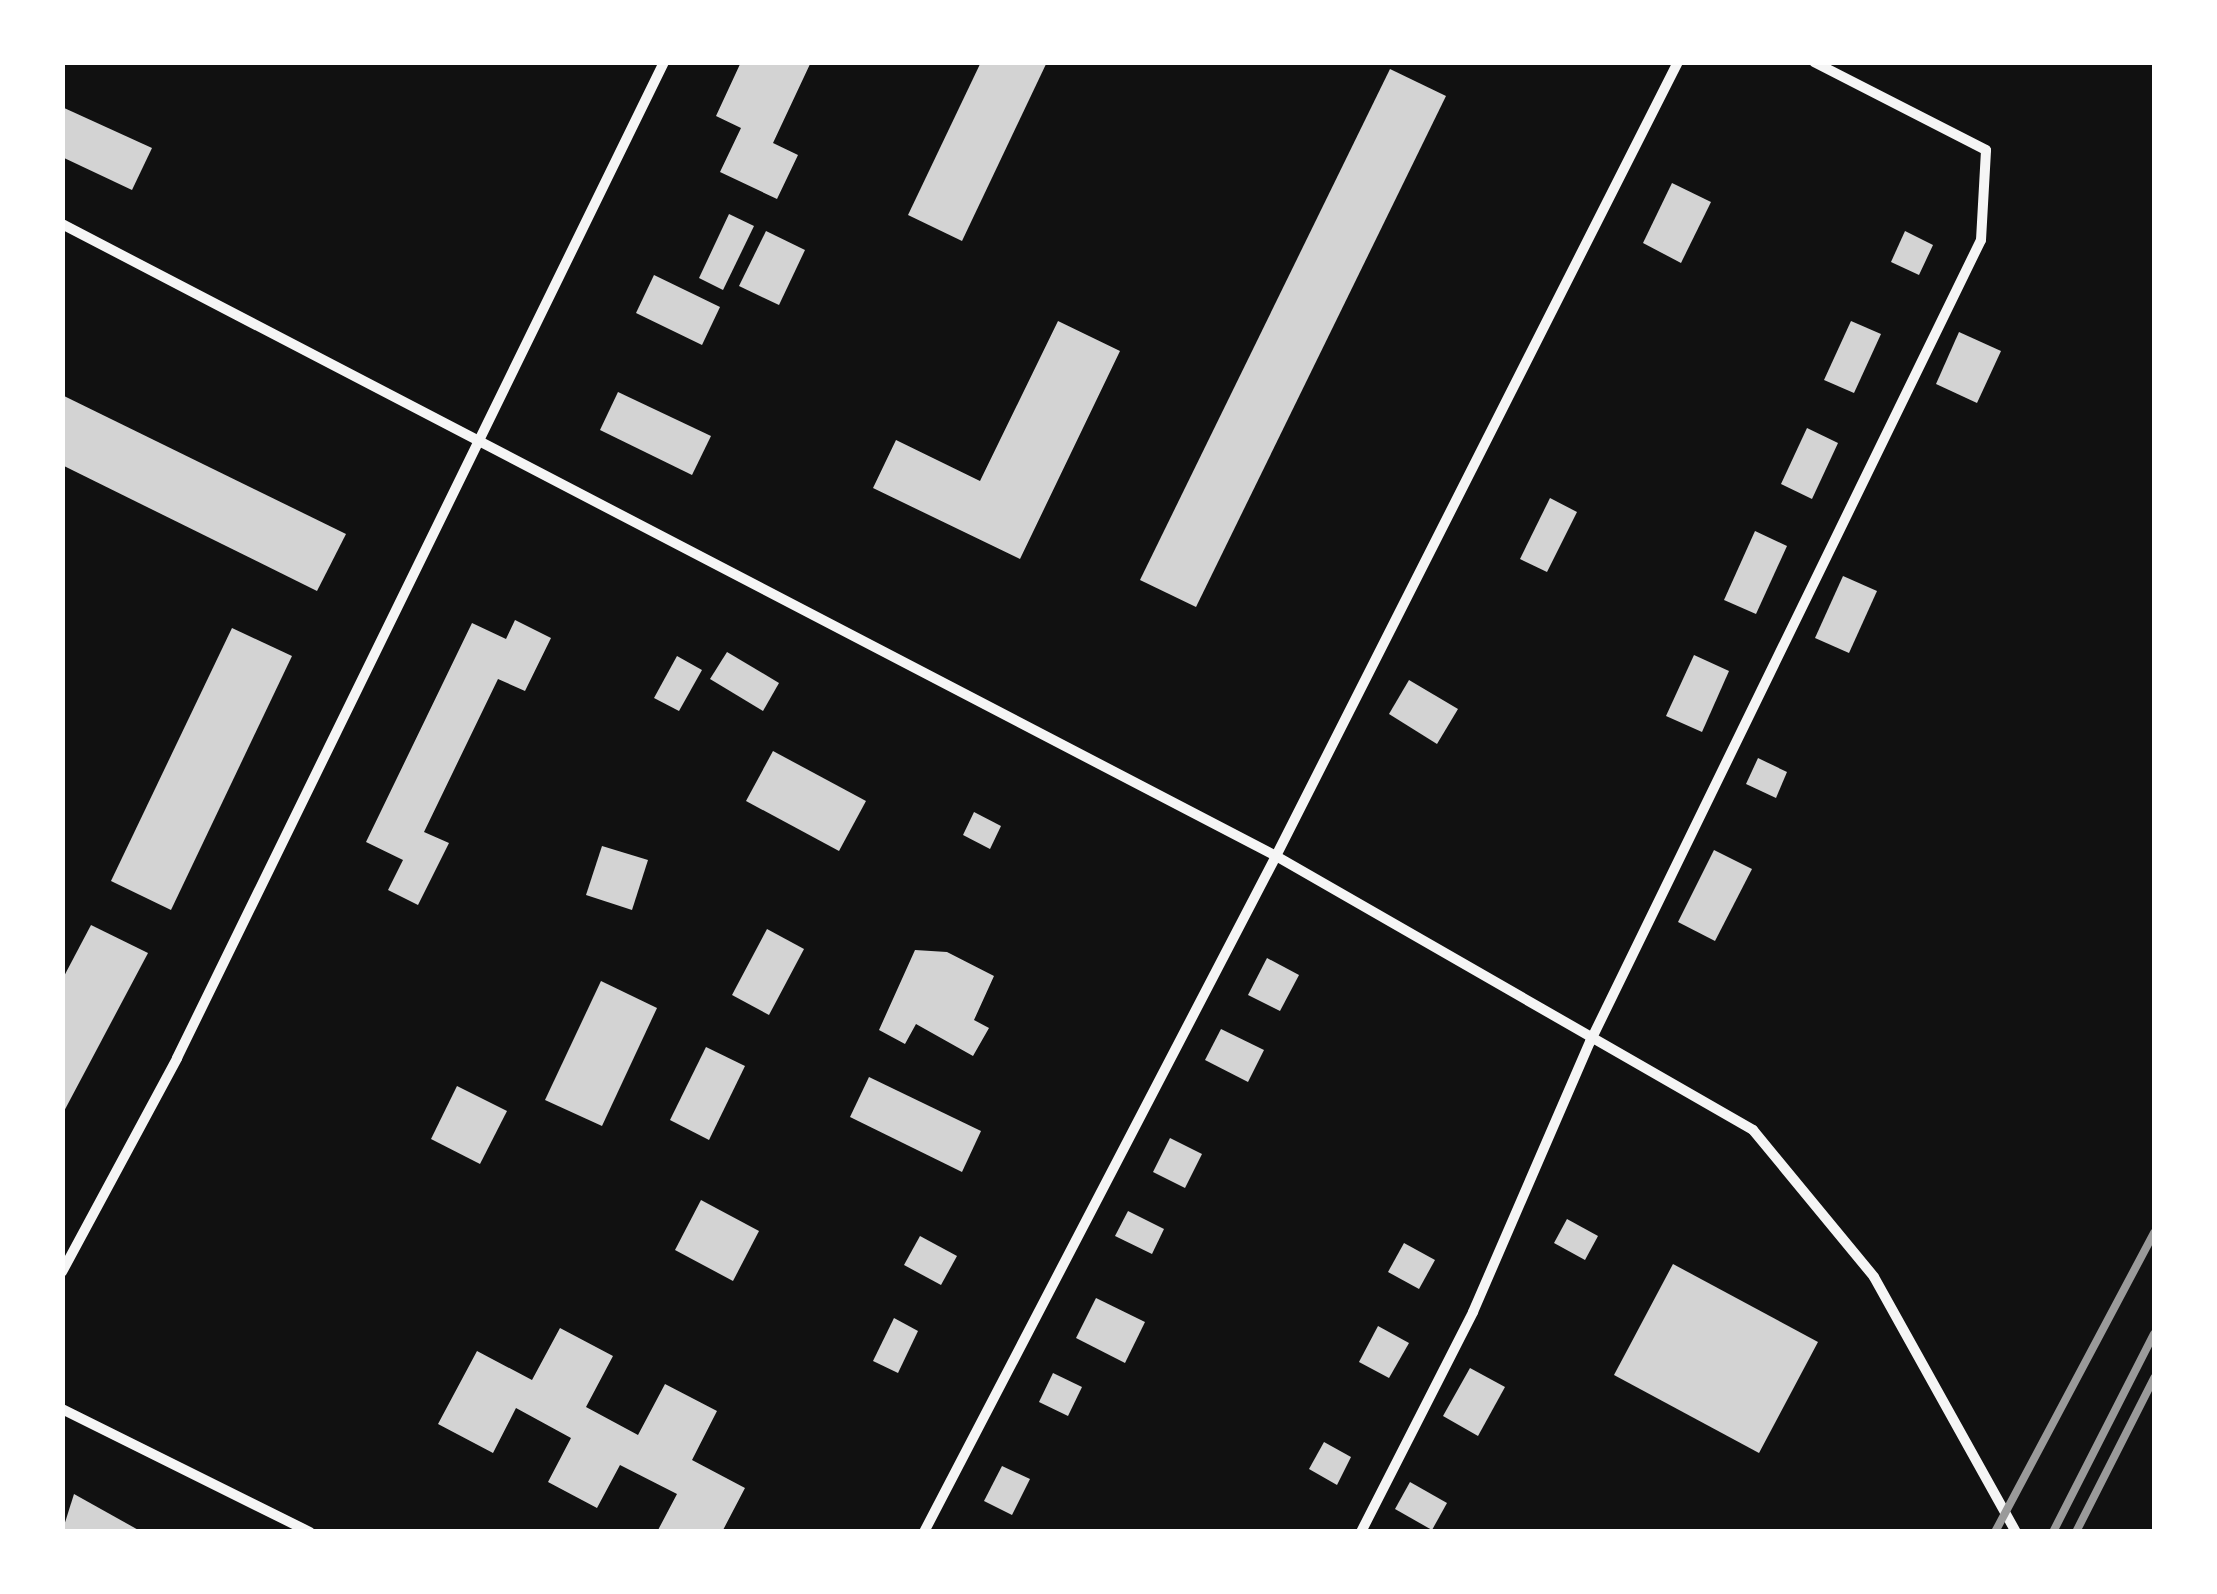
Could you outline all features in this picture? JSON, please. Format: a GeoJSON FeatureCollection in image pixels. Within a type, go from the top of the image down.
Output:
{"type":"FeatureCollection","features":[{"type":"Feature","properties":{"kind":"street"},"geometry":{"type":"LineString","coordinates":[[62,1272],[177,1058],[664,62]]}},
{"type":"Feature","properties":{"kind":"street"},"geometry":{"type":"LineString","coordinates":[[924,1532],[1276,856],[1678,62]]}},
{"type":"Feature","properties":{"kind":"street"},"geometry":{"type":"LineString","coordinates":[[1361,1532],[1472,1312],[1590,1042],[1981,240],[1986,150],[1814,62]]}},
{"type":"Feature","properties":{"kind":"street"},"geometry":{"type":"LineString","coordinates":[[62,224],[476,445],[1276,856],[1590,1042],[1753,1130],[1874,1277],[2016,1532]]}},
{"type":"Feature","properties":{"kind":"street"},"geometry":{"type":"LineString","coordinates":[[62,1409],[310,1532]]}},
{"type":"Feature","properties":{"kind":"building"},"geometry":{"type":"Polygon","coordinates":[[[741,62],[811,62],[773,143],[798,155],[777,199],[720,172],[741,128],[716,116],[741,62]]]}},
{"type":"Feature","properties":{"kind":"building"},"geometry":{"type":"Polygon","coordinates":[[[981,62],[1047,62],[962,241],[908,215],[981,62]]]}},
{"type":"Feature","properties":{"kind":"building"},"geometry":{"type":"Polygon","coordinates":[[[1390,69],[1446,96],[1196,607],[1140,580],[1390,69]]]}},
{"type":"Feature","properties":{"kind":"building"},"geometry":{"type":"Polygon","coordinates":[[[62,107],[152,148],[132,190],[62,157],[62,107]]]}},
{"type":"Feature","properties":{"kind":"building"},"geometry":{"type":"Polygon","coordinates":[[[1672,183],[1711,202],[1681,263],[1643,243],[1672,183]]]}},
{"type":"Feature","properties":{"kind":"building"},"geometry":{"type":"Polygon","coordinates":[[[729,214],[754,226],[723,290],[699,278],[729,214]]]}},
{"type":"Feature","properties":{"kind":"building"},"geometry":{"type":"Polygon","coordinates":[[[766,231],[805,250],[779,305],[739,286],[766,231]]]}},
{"type":"Feature","properties":{"kind":"building"},"geometry":{"type":"Polygon","coordinates":[[[1905,231],[1933,245],[1919,275],[1891,262],[1905,231]]]}},
{"type":"Feature","properties":{"kind":"building"},"geometry":{"type":"Polygon","coordinates":[[[654,275],[720,307],[702,345],[636,313],[654,275]]]}},
{"type":"Feature","properties":{"kind":"building"},"geometry":{"type":"Polygon","coordinates":[[[1058,321],[1120,351],[1020,559],[873,488],[896,440],[980,481],[1058,321]]]}},
{"type":"Feature","properties":{"kind":"building"},"geometry":{"type":"Polygon","coordinates":[[[1851,321],[1881,334],[1854,393],[1824,380],[1851,321]]]}},
{"type":"Feature","properties":{"kind":"building"},"geometry":{"type":"Polygon","coordinates":[[[1959,332],[2001,351],[1977,403],[1936,384],[1959,332]]]}},
{"type":"Feature","properties":{"kind":"building"},"geometry":{"type":"Polygon","coordinates":[[[618,392],[711,436],[692,475],[600,430],[618,392]]]}},
{"type":"Feature","properties":{"kind":"building"},"geometry":{"type":"Polygon","coordinates":[[[62,395],[346,534],[317,591],[62,465],[62,395]]]}},
{"type":"Feature","properties":{"kind":"building"},"geometry":{"type":"Polygon","coordinates":[[[1807,428],[1838,443],[1812,499],[1781,484],[1807,428]]]}},
{"type":"Feature","properties":{"kind":"building"},"geometry":{"type":"Polygon","coordinates":[[[1550,498],[1577,512],[1547,572],[1520,559],[1550,498]]]}},
{"type":"Feature","properties":{"kind":"building"},"geometry":{"type":"Polygon","coordinates":[[[1755,531],[1787,546],[1756,614],[1724,600],[1755,531]]]}},
{"type":"Feature","properties":{"kind":"building"},"geometry":{"type":"Polygon","coordinates":[[[1843,576],[1877,591],[1849,653],[1815,638],[1843,576]]]}},
{"type":"Feature","properties":{"kind":"building"},"geometry":{"type":"Polygon","coordinates":[[[515,620],[551,638],[525,691],[498,679],[424,832],[449,843],[418,905],[388,890],[403,860],[366,842],[472,623],[506,639],[515,620]]]}},
{"type":"Feature","properties":{"kind":"building"},"geometry":{"type":"Polygon","coordinates":[[[232,628],[292,656],[171,910],[111,881],[232,628]]]}},
{"type":"Feature","properties":{"kind":"building"},"geometry":{"type":"Polygon","coordinates":[[[727,652],[779,683],[763,711],[710,679],[727,652]]]}},
{"type":"Feature","properties":{"kind":"building"},"geometry":{"type":"Polygon","coordinates":[[[1694,655],[1729,671],[1702,732],[1666,716],[1694,655]]]}},
{"type":"Feature","properties":{"kind":"building"},"geometry":{"type":"Polygon","coordinates":[[[677,656],[702,670],[679,711],[654,698],[677,656]]]}},
{"type":"Feature","properties":{"kind":"building"},"geometry":{"type":"Polygon","coordinates":[[[1409,680],[1458,709],[1437,744],[1389,714],[1409,680]]]}},
{"type":"Feature","properties":{"kind":"building"},"geometry":{"type":"Polygon","coordinates":[[[773,751],[866,801],[839,851],[746,801],[773,751]]]}},
{"type":"Feature","properties":{"kind":"building"},"geometry":{"type":"Polygon","coordinates":[[[1758,758],[1787,772],[1776,798],[1746,784],[1758,758]]]}},
{"type":"Feature","properties":{"kind":"building"},"geometry":{"type":"Polygon","coordinates":[[[974,812],[1001,826],[990,849],[963,835],[974,812]]]}},
{"type":"Feature","properties":{"kind":"building"},"geometry":{"type":"Polygon","coordinates":[[[602,846],[648,860],[632,910],[586,895],[602,846]]]}},
{"type":"Feature","properties":{"kind":"building"},"geometry":{"type":"Polygon","coordinates":[[[1714,850],[1752,869],[1715,941],[1678,922],[1714,850]]]}},
{"type":"Feature","properties":{"kind":"building"},"geometry":{"type":"Polygon","coordinates":[[[91,925],[148,953],[62,1115],[62,980],[91,925]]]}},
{"type":"Feature","properties":{"kind":"building"},"geometry":{"type":"Polygon","coordinates":[[[767,929],[804,949],[769,1015],[732,995],[767,929]]]}},
{"type":"Feature","properties":{"kind":"building"},"geometry":{"type":"Polygon","coordinates":[[[915,950],[947,952],[994,976],[974,1020],[989,1028],[973,1056],[916,1024],[905,1044],[879,1030],[915,950]]]}},
{"type":"Feature","properties":{"kind":"building"},"geometry":{"type":"Polygon","coordinates":[[[1267,958],[1299,975],[1280,1011],[1248,995],[1267,958]]]}},
{"type":"Feature","properties":{"kind":"building"},"geometry":{"type":"Polygon","coordinates":[[[601,981],[657,1008],[602,1126],[545,1100],[601,981]]]}},
{"type":"Feature","properties":{"kind":"building"},"geometry":{"type":"Polygon","coordinates":[[[1221,1029],[1264,1050],[1248,1082],[1205,1060],[1221,1029]]]}},
{"type":"Feature","properties":{"kind":"building"},"geometry":{"type":"Polygon","coordinates":[[[706,1047],[745,1066],[709,1140],[670,1120],[706,1047]]]}},
{"type":"Feature","properties":{"kind":"building"},"geometry":{"type":"Polygon","coordinates":[[[869,1077],[981,1131],[962,1172],[850,1117],[869,1077]]]}},
{"type":"Feature","properties":{"kind":"building"},"geometry":{"type":"Polygon","coordinates":[[[457,1086],[507,1111],[480,1164],[431,1139],[457,1086]]]}},
{"type":"Feature","properties":{"kind":"building"},"geometry":{"type":"Polygon","coordinates":[[[1170,1138],[1202,1154],[1185,1188],[1153,1172],[1170,1138]]]}},
{"type":"Feature","properties":{"kind":"building"},"geometry":{"type":"Polygon","coordinates":[[[701,1200],[759,1231],[733,1281],[675,1250],[701,1200]]]}},
{"type":"Feature","properties":{"kind":"building"},"geometry":{"type":"Polygon","coordinates":[[[1128,1211],[1164,1229],[1152,1254],[1115,1236],[1128,1211]]]}},
{"type":"Feature","properties":{"kind":"building"},"geometry":{"type":"Polygon","coordinates":[[[1567,1219],[1598,1236],[1585,1260],[1554,1243],[1567,1219]]]}},
{"type":"Feature","properties":{"kind":"building"},"geometry":{"type":"Polygon","coordinates":[[[920,1236],[957,1256],[941,1285],[904,1265],[920,1236]]]}},
{"type":"Feature","properties":{"kind":"building"},"geometry":{"type":"Polygon","coordinates":[[[1404,1243],[1435,1260],[1419,1289],[1388,1272],[1404,1243]]]}},
{"type":"Feature","properties":{"kind":"building"},"geometry":{"type":"Polygon","coordinates":[[[1673,1264],[1818,1342],[1759,1453],[1614,1375],[1673,1264]]]}},
{"type":"Feature","properties":{"kind":"building"},"geometry":{"type":"Polygon","coordinates":[[[1096,1298],[1145,1322],[1125,1363],[1076,1338],[1096,1298]]]}},
{"type":"Feature","properties":{"kind":"building"},"geometry":{"type":"Polygon","coordinates":[[[894,1318],[918,1331],[898,1373],[873,1361],[894,1318]]]}},
{"type":"Feature","properties":{"kind":"building"},"geometry":{"type":"Polygon","coordinates":[[[1378,1326],[1409,1343],[1389,1378],[1359,1362],[1378,1326]]]}},
{"type":"Feature","properties":{"kind":"building"},"geometry":{"type":"Polygon","coordinates":[[[560,1328],[613,1356],[586,1407],[638,1435],[665,1384],[717,1411],[692,1460],[745,1488],[722,1532],[657,1532],[677,1494],[620,1465],[597,1508],[548,1482],[571,1438],[516,1408],[493,1453],[438,1424],[477,1351],[532,1380],[560,1328]]]}},
{"type":"Feature","properties":{"kind":"building"},"geometry":{"type":"Polygon","coordinates":[[[1470,1368],[1505,1387],[1478,1436],[1443,1416],[1470,1368]]]}},
{"type":"Feature","properties":{"kind":"building"},"geometry":{"type":"Polygon","coordinates":[[[1053,1373],[1082,1387],[1068,1416],[1039,1402],[1053,1373]]]}},
{"type":"Feature","properties":{"kind":"building"},"geometry":{"type":"Polygon","coordinates":[[[1324,1442],[1351,1457],[1337,1485],[1309,1469],[1324,1442]]]}},
{"type":"Feature","properties":{"kind":"building"},"geometry":{"type":"Polygon","coordinates":[[[1002,1466],[1030,1479],[1012,1515],[984,1501],[1002,1466]]]}},
{"type":"Feature","properties":{"kind":"building"},"geometry":{"type":"Polygon","coordinates":[[[1410,1482],[1447,1503],[1432,1530],[1395,1509],[1410,1482]]]}},
{"type":"Feature","properties":{"kind":"building"},"geometry":{"type":"Polygon","coordinates":[[[74,1494],[142,1532],[62,1532],[74,1494]]]}},
{"type":"Feature","properties":{"kind":"railway"},"geometry":{"type":"LineString","coordinates":[[1995,1532],[2154,1233]]}},
{"type":"Feature","properties":{"kind":"railway"},"geometry":{"type":"LineString","coordinates":[[2053,1532],[2154,1334]]}},
{"type":"Feature","properties":{"kind":"railway"},"geometry":{"type":"LineString","coordinates":[[2076,1532],[2154,1378]]}}]}
